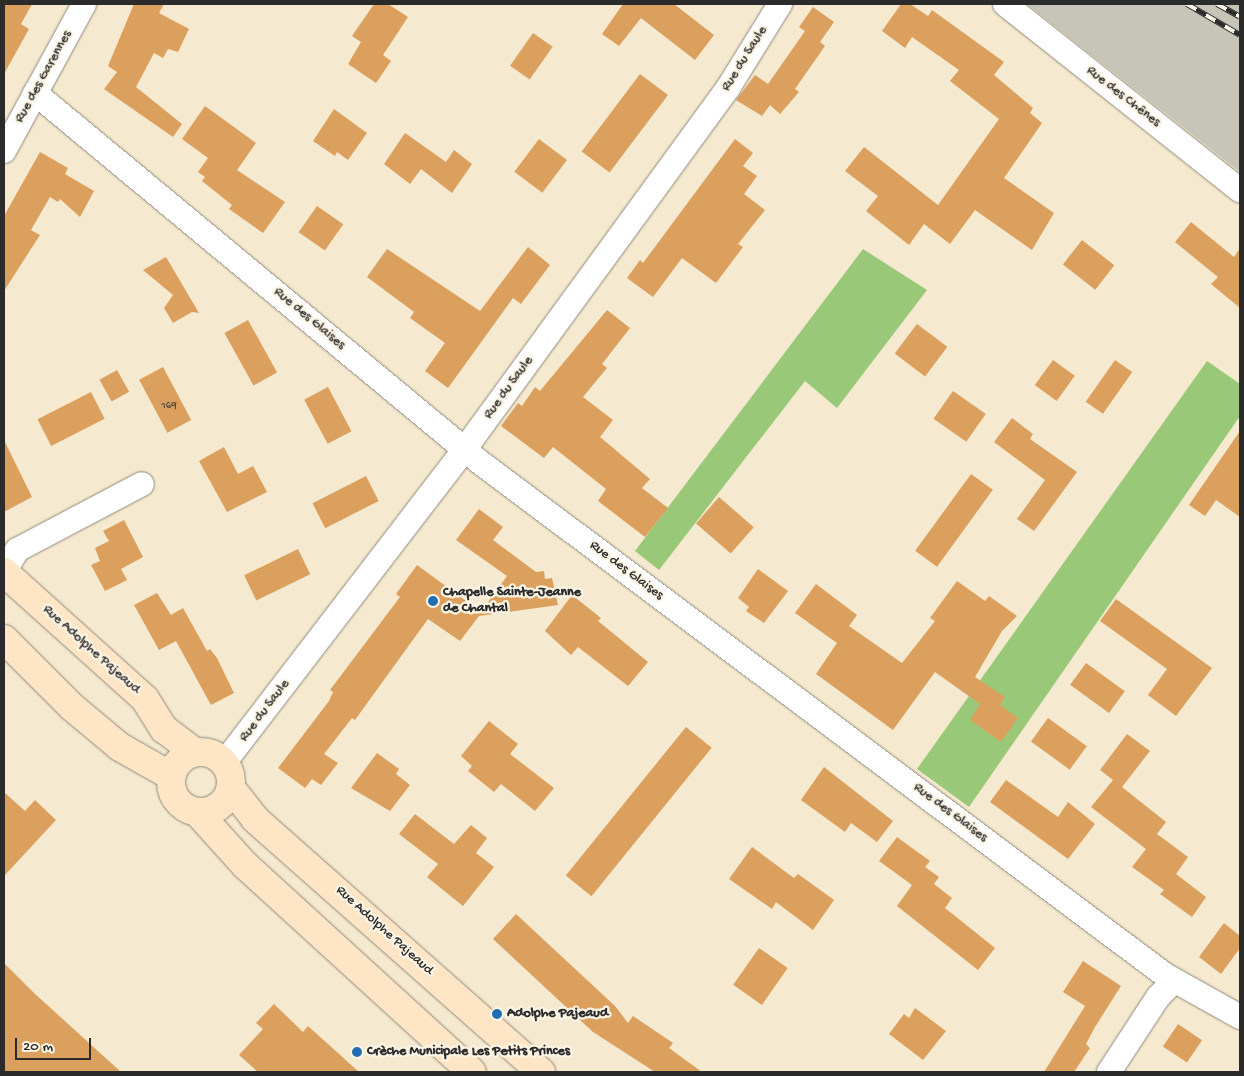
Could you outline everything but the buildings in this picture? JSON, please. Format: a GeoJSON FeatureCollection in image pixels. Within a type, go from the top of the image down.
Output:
{"type":"FeatureCollection","features":[{"type":"Feature","properties":{"kind":"main road","name":"Rue Adolphe Pajeaud"},"geometry":{"type":"LineString","coordinates":[[4,572],[146,699],[164,729],[194,752]]}},
{"type":"Feature","properties":{"kind":"main road"},"geometry":{"type":"LineString","coordinates":[[4,639],[72,706],[120,747],[171,776]]}},
{"type":"Feature","properties":{"kind":"main road"},"geometry":{"type":"LineString","coordinates":[[194,752],[213,755],[224,763],[231,778],[231,788],[223,804],[216,809],[198,812],[186,810],[179,804],[171,787],[171,776],[179,761],[194,752]]}},
{"type":"Feature","properties":{"kind":"main road","name":"Rue Adolphe Pajeaud"},"geometry":{"type":"LineString","coordinates":[[231,788],[255,819],[541,1072]]}},
{"type":"Feature","properties":{"kind":"main road"},"geometry":{"type":"LineString","coordinates":[[198,812],[245,865],[472,1072]]}},
{"type":"Feature","properties":{"kind":"street","name":"Rue des Garennes"},"geometry":{"type":"LineString","coordinates":[[4,151],[84,4]]}},
{"type":"Feature","properties":{"kind":"street","name":"Rue du Saule"},"geometry":{"type":"LineString","coordinates":[[224,763],[464,450],[728,88],[780,4]]}},
{"type":"Feature","properties":{"kind":"street","name":"Rue des Chênes"},"geometry":{"type":"LineString","coordinates":[[1005,4],[1240,190]]}},
{"type":"Feature","properties":{"kind":"street","name":"Rue des Glaises"},"geometry":{"type":"LineString","coordinates":[[35,93],[464,450],[1174,981],[1240,1017]]}},
{"type":"Feature","properties":{"kind":"street"},"geometry":{"type":"LineString","coordinates":[[4,572],[17,550],[142,484]]}},
{"type":"Feature","properties":{"kind":"street"},"geometry":{"type":"LineString","coordinates":[[1109,1072],[1158,997],[1174,981]]}},
{"type":"Feature","properties":{"kind":"shaded area"},"geometry":{"type":"Polygon","coordinates":[[[1027,4],[1240,4],[1240,172],[1027,4]]]}},
{"type":"Feature","properties":{"kind":"green space"},"geometry":{"type":"Polygon","coordinates":[[[863,249],[927,290],[837,408],[805,381],[659,570],[635,551],[863,249]]]}},
{"type":"Feature","properties":{"kind":"green space"},"geometry":{"type":"Polygon","coordinates":[[[1207,361],[1240,384],[1240,416],[969,807],[917,769],[1207,361]]]}},
{"type":"Feature","properties":{"kind":"railway"},"geometry":{"type":"LineString","coordinates":[[1187,4],[1240,35]]}},
{"type":"Feature","properties":{"kind":"railway"},"geometry":{"type":"LineString","coordinates":[[1217,4],[1240,17]]}},
{"type":"Feature","properties":{"kind":"place","name":"Chapelle Sainte-Jeanne de Chantal"},"geometry":{"type":"Point","coordinates":[433,601]}},
{"type":"Feature","properties":{"kind":"place","name":"Adolphe Pajeaud"},"geometry":{"type":"Point","coordinates":[497,1014]}},
{"type":"Feature","properties":{"kind":"place","name":"Crèche Municipale Les Petits Princes"},"geometry":{"type":"Point","coordinates":[357,1052]}}]}
